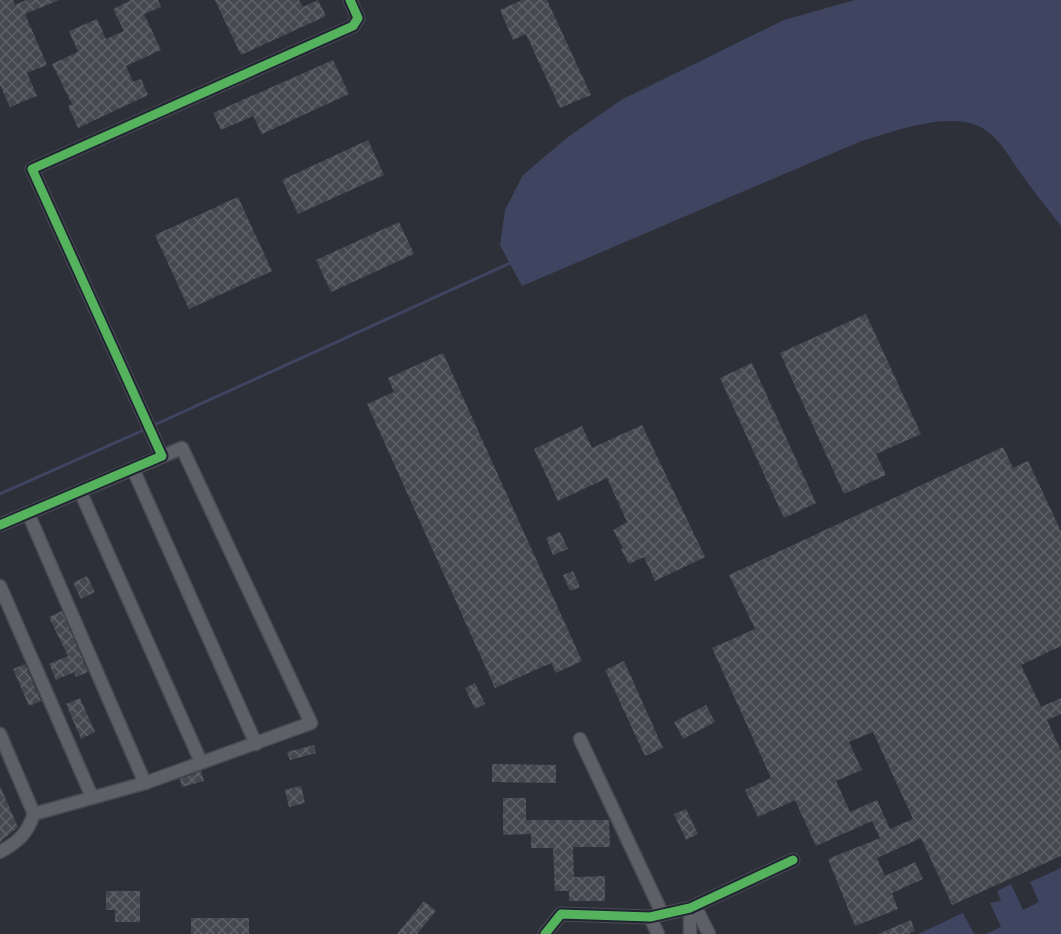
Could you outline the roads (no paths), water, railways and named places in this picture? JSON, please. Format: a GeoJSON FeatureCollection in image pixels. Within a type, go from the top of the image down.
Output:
{"type":"FeatureCollection","features":[{"type":"Feature","properties":{"kind":"street"},"geometry":{"type":"LineString","coordinates":[[160,452],[32,169],[353,26],[358,18],[350,0]]}},
{"type":"Feature","properties":{"kind":"street"},"geometry":{"type":"LineString","coordinates":[[0,525],[133,469],[160,452],[182,448],[310,721],[310,726],[145,783],[34,814]]}},
{"type":"Feature","properties":{"kind":"street"},"geometry":{"type":"LineString","coordinates":[[133,469],[256,744]]}},
{"type":"Feature","properties":{"kind":"street"},"geometry":{"type":"LineString","coordinates":[[80,491],[201,762]]}},
{"type":"Feature","properties":{"kind":"street"},"geometry":{"type":"LineString","coordinates":[[28,513],[145,783]]}},
{"type":"Feature","properties":{"kind":"street"},"geometry":{"type":"LineString","coordinates":[[0,586],[92,797]]}},
{"type":"Feature","properties":{"kind":"street"},"geometry":{"type":"LineString","coordinates":[[0,734],[34,814],[28,831],[19,841],[0,852]]}},
{"type":"Feature","properties":{"kind":"street"},"geometry":{"type":"LineString","coordinates":[[580,739],[656,915],[658,934]]}},
{"type":"Feature","properties":{"kind":"street"},"geometry":{"type":"LineString","coordinates":[[545,934],[561,914],[656,915],[692,907],[793,861]]}},
{"type":"Feature","properties":{"kind":"street"},"geometry":{"type":"LineString","coordinates":[[690,934],[692,907]]}},
{"type":"Feature","properties":{"kind":"street"},"geometry":{"type":"LineString","coordinates":[[692,907],[709,934]]}},
{"type":"Feature","properties":{"kind":"water"},"geometry":{"type":"Polygon","coordinates":[[[855,0],[1061,0],[1061,226],[990,133],[971,123],[939,122],[905,128],[859,142],[522,286],[500,245],[505,210],[523,175],[568,137],[621,100],[784,20],[855,0]]]}},
{"type":"Feature","properties":{"kind":"water"},"geometry":{"type":"Polygon","coordinates":[[[1061,868],[1061,934],[986,934],[1001,927],[990,903],[1001,901],[997,891],[1011,884],[1023,910],[1039,902],[1030,882],[1061,868]]]}},
{"type":"Feature","properties":{"kind":"water"},"geometry":{"type":"Polygon","coordinates":[[[963,913],[974,934],[918,934],[963,913]]]}},
{"type":"Feature","properties":{"kind":"waterway"},"geometry":{"type":"LineString","coordinates":[[152,426],[510,263]]}},
{"type":"Feature","properties":{"kind":"waterway"},"geometry":{"type":"LineString","coordinates":[[0,494],[146,429]]}}]}
